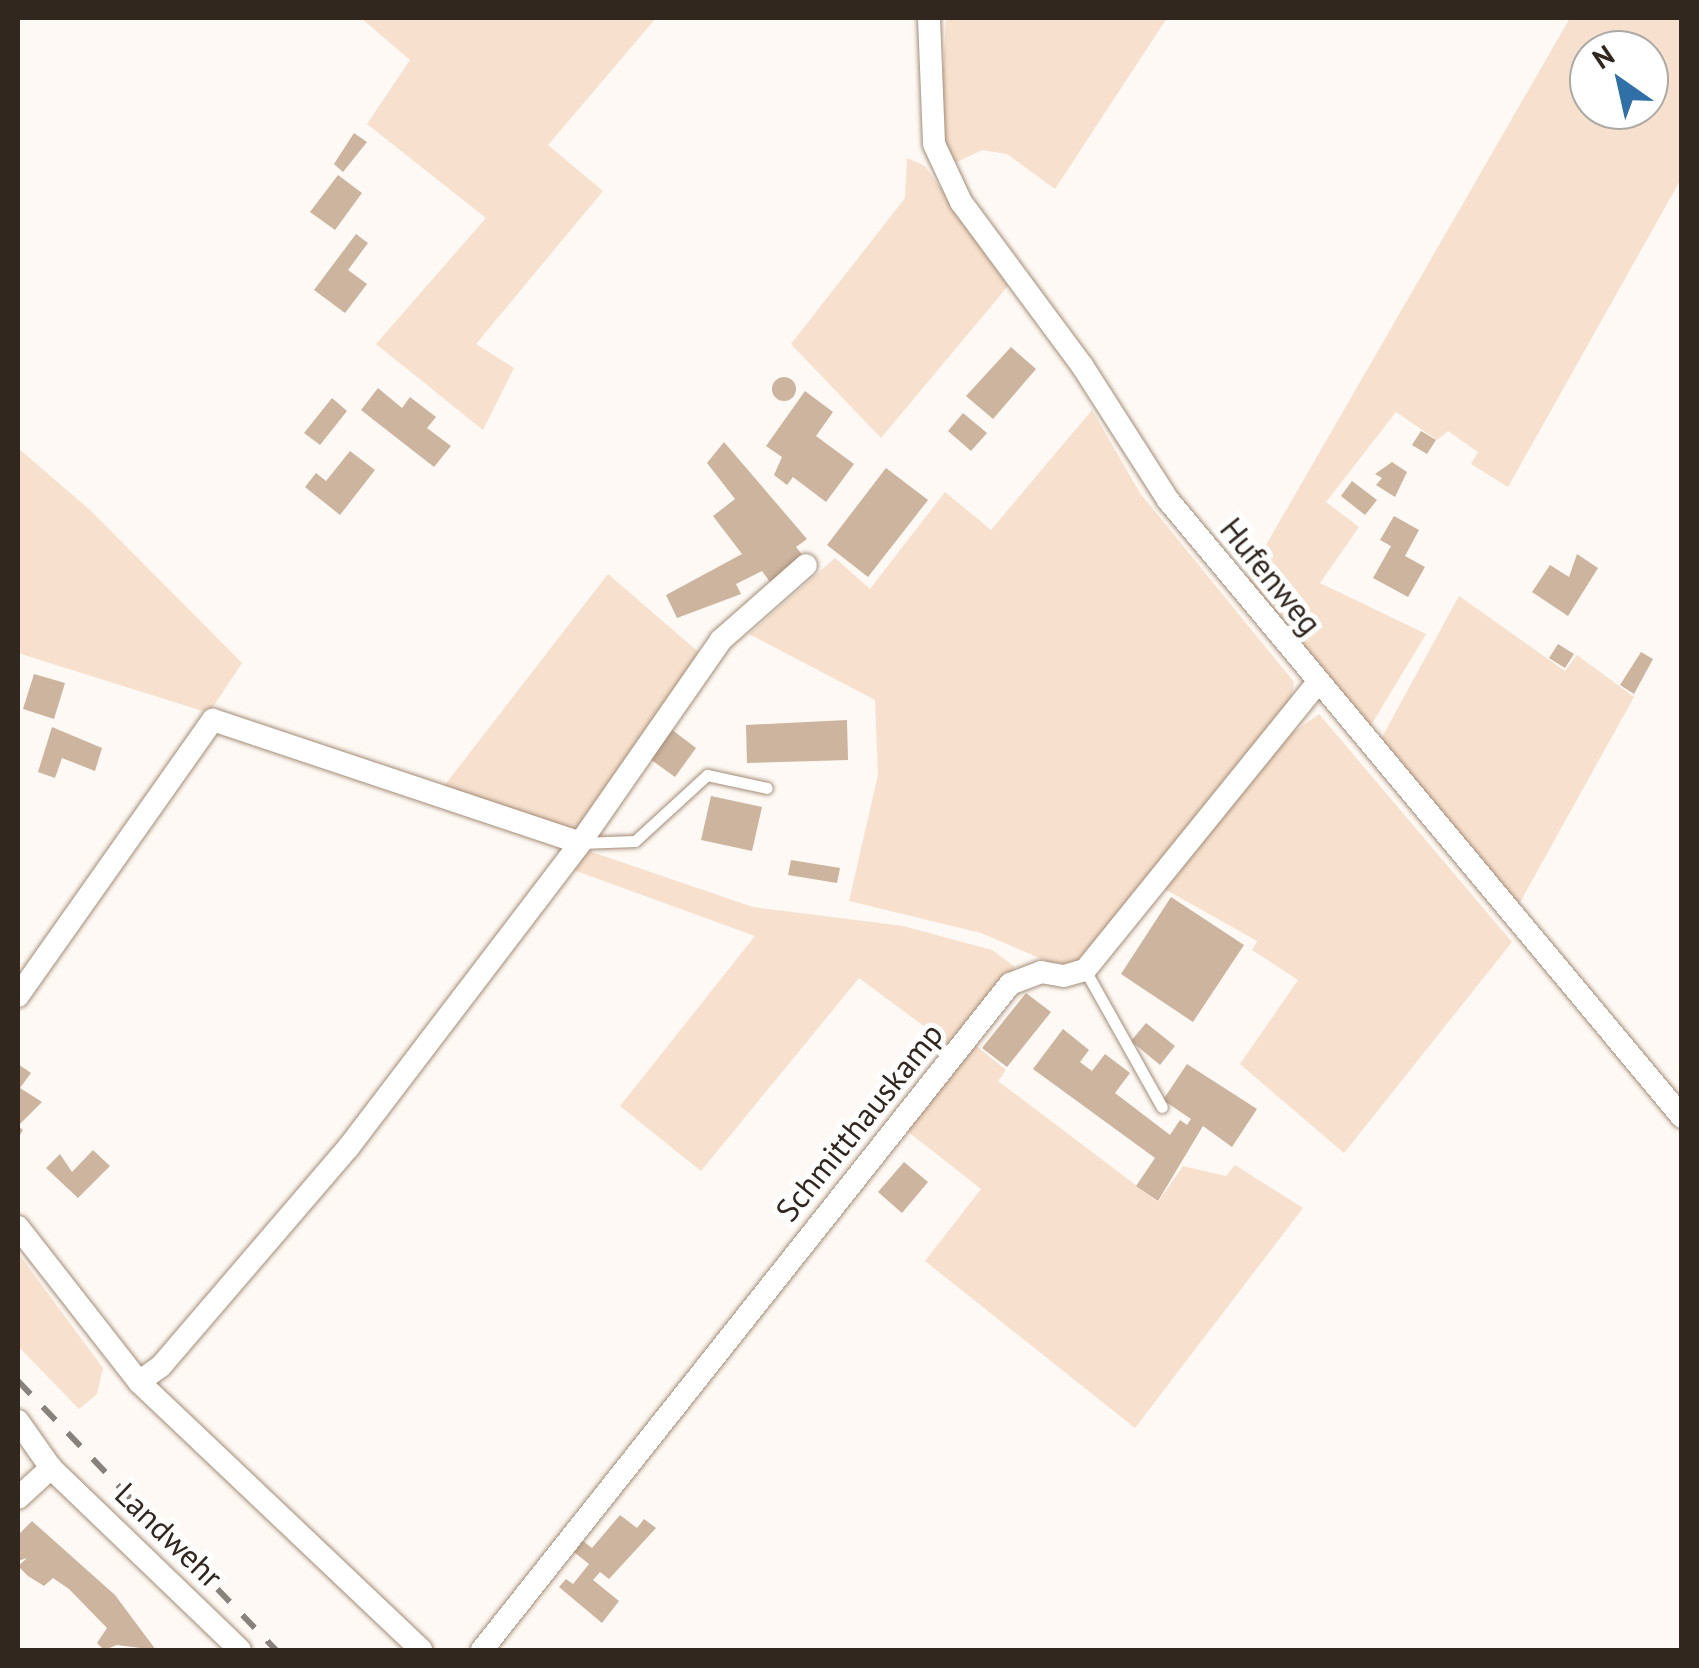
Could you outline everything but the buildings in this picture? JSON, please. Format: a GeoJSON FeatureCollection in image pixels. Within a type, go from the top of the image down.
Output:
{"type":"FeatureCollection","features":[{"type":"Feature","properties":{"kind":"street","name":"Hufenweg"},"geometry":{"type":"LineString","coordinates":[[929,18],[928,107],[944,175],[1168,500],[1317,684],[1682,1117]]}},
{"type":"Feature","properties":{"kind":"street"},"geometry":{"type":"LineString","coordinates":[[139,1382],[172,1353],[348,1148],[580,843],[721,640],[806,565]]}},
{"type":"Feature","properties":{"kind":"street"},"geometry":{"type":"LineString","coordinates":[[1085,970],[1317,684]]}},
{"type":"Feature","properties":{"kind":"street"},"geometry":{"type":"LineString","coordinates":[[18,996],[213,720],[580,843]]}},
{"type":"Feature","properties":{"kind":"street","name":"Schmitthauskamp"},"geometry":{"type":"LineString","coordinates":[[482,1650],[1010,984],[1041,972],[1064,976],[1085,970]]}},
{"type":"Feature","properties":{"kind":"street"},"geometry":{"type":"LineString","coordinates":[[18,1226],[139,1382],[421,1650]]}},
{"type":"Feature","properties":{"kind":"street","name":"Landwehr"},"geometry":{"type":"LineString","coordinates":[[18,1420],[50,1468],[240,1650]]}},
{"type":"Feature","properties":{"kind":"street"},"geometry":{"type":"LineString","coordinates":[[18,1498],[50,1468]]}},
{"type":"Feature","properties":{"kind":"lane"},"geometry":{"type":"LineString","coordinates":[[580,843],[635,841],[706,776],[767,788]]}},
{"type":"Feature","properties":{"kind":"lane"},"geometry":{"type":"LineString","coordinates":[[1085,970],[1162,1107]]}},
{"type":"Feature","properties":{"kind":"shaded area"},"geometry":{"type":"Polygon","coordinates":[[[361,18],[656,18],[548,145],[603,191],[476,344],[514,368],[483,430],[376,344],[486,218],[367,124],[410,60],[361,18]]]}},
{"type":"Feature","properties":{"kind":"shaded area"},"geometry":{"type":"Polygon","coordinates":[[[946,18],[1167,18],[1055,189],[1007,154],[982,150],[951,165],[939,143],[946,18]]]}},
{"type":"Feature","properties":{"kind":"shaded area"},"geometry":{"type":"Polygon","coordinates":[[[1570,18],[1681,18],[1681,179],[1508,487],[1471,464],[1478,452],[1448,431],[1437,440],[1396,412],[1326,502],[1359,527],[1320,583],[1426,634],[1370,727],[1247,578],[1570,18]]]}},
{"type":"Feature","properties":{"kind":"shaded area"},"geometry":{"type":"Polygon","coordinates":[[[907,158],[925,166],[1008,286],[881,438],[791,344],[905,198],[907,158]]]}},
{"type":"Feature","properties":{"kind":"shaded area"},"geometry":{"type":"Polygon","coordinates":[[[1092,410],[1140,493],[1294,682],[1291,703],[1091,953],[1065,969],[981,933],[849,901],[878,775],[875,700],[749,634],[835,558],[870,589],[945,492],[991,530],[1092,410]]]}},
{"type":"Feature","properties":{"kind":"shaded area"},"geometry":{"type":"Polygon","coordinates":[[[18,448],[91,511],[242,663],[209,713],[18,653],[18,448]]]}},
{"type":"Feature","properties":{"kind":"shaded area"},"geometry":{"type":"Polygon","coordinates":[[[608,574],[703,656],[577,830],[444,786],[608,574]]]}},
{"type":"Feature","properties":{"kind":"shaded area"},"geometry":{"type":"Polygon","coordinates":[[[1459,596],[1565,671],[1577,655],[1634,697],[1519,904],[1381,739],[1459,596]]]}},
{"type":"Feature","properties":{"kind":"shaded area"},"geometry":{"type":"Polygon","coordinates":[[[1319,714],[1512,942],[1344,1153],[1240,1064],[1298,980],[1252,950],[1257,941],[1163,888],[1274,746],[1319,714]]]}},
{"type":"Feature","properties":{"kind":"shaded area"},"geometry":{"type":"Polygon","coordinates":[[[583,849],[753,907],[903,926],[992,950],[1015,967],[952,1047],[859,978],[701,1171],[620,1106],[755,936],[568,868],[583,849]]]}},
{"type":"Feature","properties":{"kind":"shaded area"},"geometry":{"type":"Polygon","coordinates":[[[974,1044],[1006,1070],[998,1081],[1158,1202],[1183,1166],[1226,1176],[1235,1165],[1303,1208],[1135,1428],[925,1261],[981,1189],[906,1130],[974,1044]]]}},
{"type":"Feature","properties":{"kind":"shaded area"},"geometry":{"type":"Polygon","coordinates":[[[18,1253],[103,1368],[97,1394],[79,1409],[18,1346],[18,1253]]]}},
{"type":"Feature","properties":{"kind":"railway"},"geometry":{"type":"LineString","coordinates":[[18,1381],[276,1650]]}}]}
